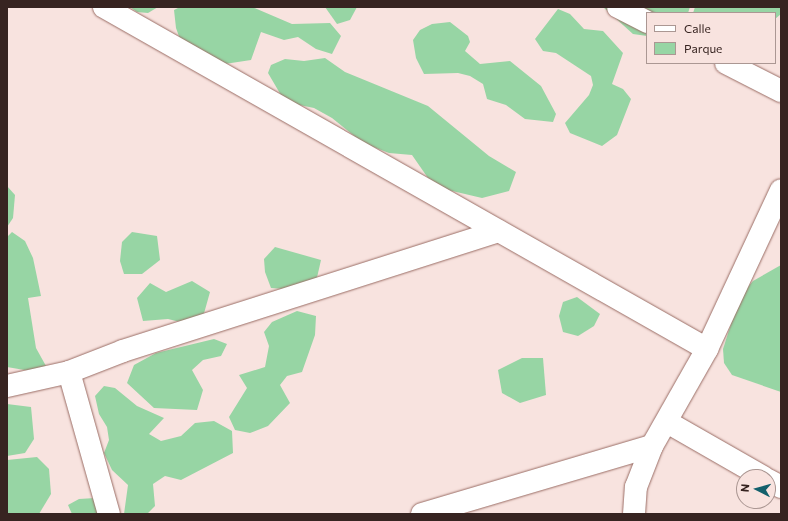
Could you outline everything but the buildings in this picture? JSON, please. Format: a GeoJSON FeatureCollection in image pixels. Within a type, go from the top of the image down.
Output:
{"type":"FeatureCollection","features":[{"type":"Feature","properties":{"kind":"street"},"geometry":{"type":"LineString","coordinates":[[104,7],[707,349]]}},
{"type":"Feature","properties":{"kind":"street"},"geometry":{"type":"LineString","coordinates":[[618,7],[646,21]]}},
{"type":"Feature","properties":{"kind":"street"},"geometry":{"type":"LineString","coordinates":[[728,64],[781,91]]}},
{"type":"Feature","properties":{"kind":"street"},"geometry":{"type":"LineString","coordinates":[[634,514],[636,487],[652,446],[667,422],[707,349],[781,190]]}},
{"type":"Feature","properties":{"kind":"street"},"geometry":{"type":"LineString","coordinates":[[7,386],[69,372],[123,351],[498,231]]}},
{"type":"Feature","properties":{"kind":"street"},"geometry":{"type":"LineString","coordinates":[[69,372],[109,514]]}},
{"type":"Feature","properties":{"kind":"street"},"geometry":{"type":"LineString","coordinates":[[667,422],[749,469]]}},
{"type":"Feature","properties":{"kind":"street"},"geometry":{"type":"LineString","coordinates":[[422,514],[652,446]]}},
{"type":"Feature","properties":{"kind":"green space"},"geometry":{"type":"Polygon","coordinates":[[[130,7],[158,7],[148,13],[137,12],[130,7]]]}},
{"type":"Feature","properties":{"kind":"green space"},"geometry":{"type":"Polygon","coordinates":[[[180,7],[252,7],[292,24],[330,23],[341,36],[332,54],[316,49],[298,37],[284,40],[261,32],[251,60],[218,65],[181,42],[176,28],[174,10],[180,7]]]}},
{"type":"Feature","properties":{"kind":"green space"},"geometry":{"type":"Polygon","coordinates":[[[325,7],[357,7],[350,20],[337,24],[325,7]]]}},
{"type":"Feature","properties":{"kind":"green space"},"geometry":{"type":"Polygon","coordinates":[[[603,7],[690,7],[688,12],[646,12],[646,36],[633,34],[603,7]]]}},
{"type":"Feature","properties":{"kind":"green space"},"geometry":{"type":"Polygon","coordinates":[[[695,7],[781,7],[781,14],[776,18],[776,12],[693,12],[695,7]]]}},
{"type":"Feature","properties":{"kind":"green space"},"geometry":{"type":"Polygon","coordinates":[[[558,9],[570,14],[584,29],[603,31],[623,53],[612,84],[623,89],[631,99],[617,135],[602,146],[570,133],[565,123],[589,95],[593,85],[591,76],[556,53],[543,51],[535,39],[558,9]]]}},
{"type":"Feature","properties":{"kind":"green space"},"geometry":{"type":"Polygon","coordinates":[[[450,22],[468,36],[470,42],[465,51],[480,64],[510,61],[541,86],[556,114],[553,122],[525,119],[506,105],[487,99],[483,84],[470,76],[458,73],[424,74],[416,58],[413,40],[420,30],[432,24],[450,22]]]}},
{"type":"Feature","properties":{"kind":"green space"},"geometry":{"type":"Polygon","coordinates":[[[325,58],[345,72],[428,106],[489,156],[516,172],[509,191],[482,198],[448,190],[428,178],[412,155],[389,153],[363,143],[332,118],[314,108],[285,102],[268,73],[271,65],[285,59],[304,61],[325,58]]]}},
{"type":"Feature","properties":{"kind":"green space"},"geometry":{"type":"Polygon","coordinates":[[[7,186],[15,195],[13,218],[7,227],[7,186]]]}},
{"type":"Feature","properties":{"kind":"green space"},"geometry":{"type":"Polygon","coordinates":[[[12,232],[25,241],[33,258],[41,296],[28,298],[36,348],[46,366],[36,372],[7,367],[7,237],[12,232]]]}},
{"type":"Feature","properties":{"kind":"green space"},"geometry":{"type":"Polygon","coordinates":[[[132,232],[157,236],[160,260],[142,274],[124,274],[120,261],[122,242],[132,232]]]}},
{"type":"Feature","properties":{"kind":"green space"},"geometry":{"type":"Polygon","coordinates":[[[275,247],[321,260],[316,282],[285,289],[271,288],[265,272],[264,259],[275,247]]]}},
{"type":"Feature","properties":{"kind":"green space"},"geometry":{"type":"Polygon","coordinates":[[[781,265],[781,392],[732,375],[724,363],[723,349],[740,296],[753,281],[781,265]]]}},
{"type":"Feature","properties":{"kind":"green space"},"geometry":{"type":"Polygon","coordinates":[[[192,281],[210,292],[203,317],[188,324],[168,319],[143,321],[137,298],[150,283],[166,292],[192,281]]]}},
{"type":"Feature","properties":{"kind":"green space"},"geometry":{"type":"Polygon","coordinates":[[[577,297],[600,314],[594,326],[578,336],[563,332],[559,316],[563,302],[577,297]]]}},
{"type":"Feature","properties":{"kind":"green space"},"geometry":{"type":"Polygon","coordinates":[[[297,311],[316,316],[315,335],[302,372],[287,376],[280,385],[290,403],[268,426],[250,433],[235,430],[229,417],[247,388],[239,375],[265,367],[269,346],[264,332],[272,322],[297,311]]]}},
{"type":"Feature","properties":{"kind":"green space"},"geometry":{"type":"Polygon","coordinates":[[[214,339],[227,344],[221,356],[203,360],[192,370],[203,390],[197,410],[154,408],[127,383],[134,365],[156,353],[214,339]]]}},
{"type":"Feature","properties":{"kind":"green space"},"geometry":{"type":"Polygon","coordinates":[[[522,358],[543,358],[546,395],[520,403],[502,393],[498,370],[522,358]]]}},
{"type":"Feature","properties":{"kind":"green space"},"geometry":{"type":"Polygon","coordinates":[[[104,386],[115,388],[137,406],[164,418],[149,434],[161,441],[181,436],[195,423],[214,421],[232,431],[233,453],[181,480],[165,476],[153,484],[155,506],[147,514],[124,514],[128,485],[112,470],[104,453],[109,440],[107,427],[99,414],[95,396],[104,386]]]}},
{"type":"Feature","properties":{"kind":"green space"},"geometry":{"type":"Polygon","coordinates":[[[7,404],[31,407],[34,439],[25,453],[7,456],[7,404]]]}},
{"type":"Feature","properties":{"kind":"green space"},"geometry":{"type":"Polygon","coordinates":[[[37,457],[49,469],[51,494],[39,514],[7,514],[7,460],[37,457]]]}},
{"type":"Feature","properties":{"kind":"green space"},"geometry":{"type":"Polygon","coordinates":[[[95,498],[100,514],[72,514],[68,505],[79,499],[95,498]]]}}]}
